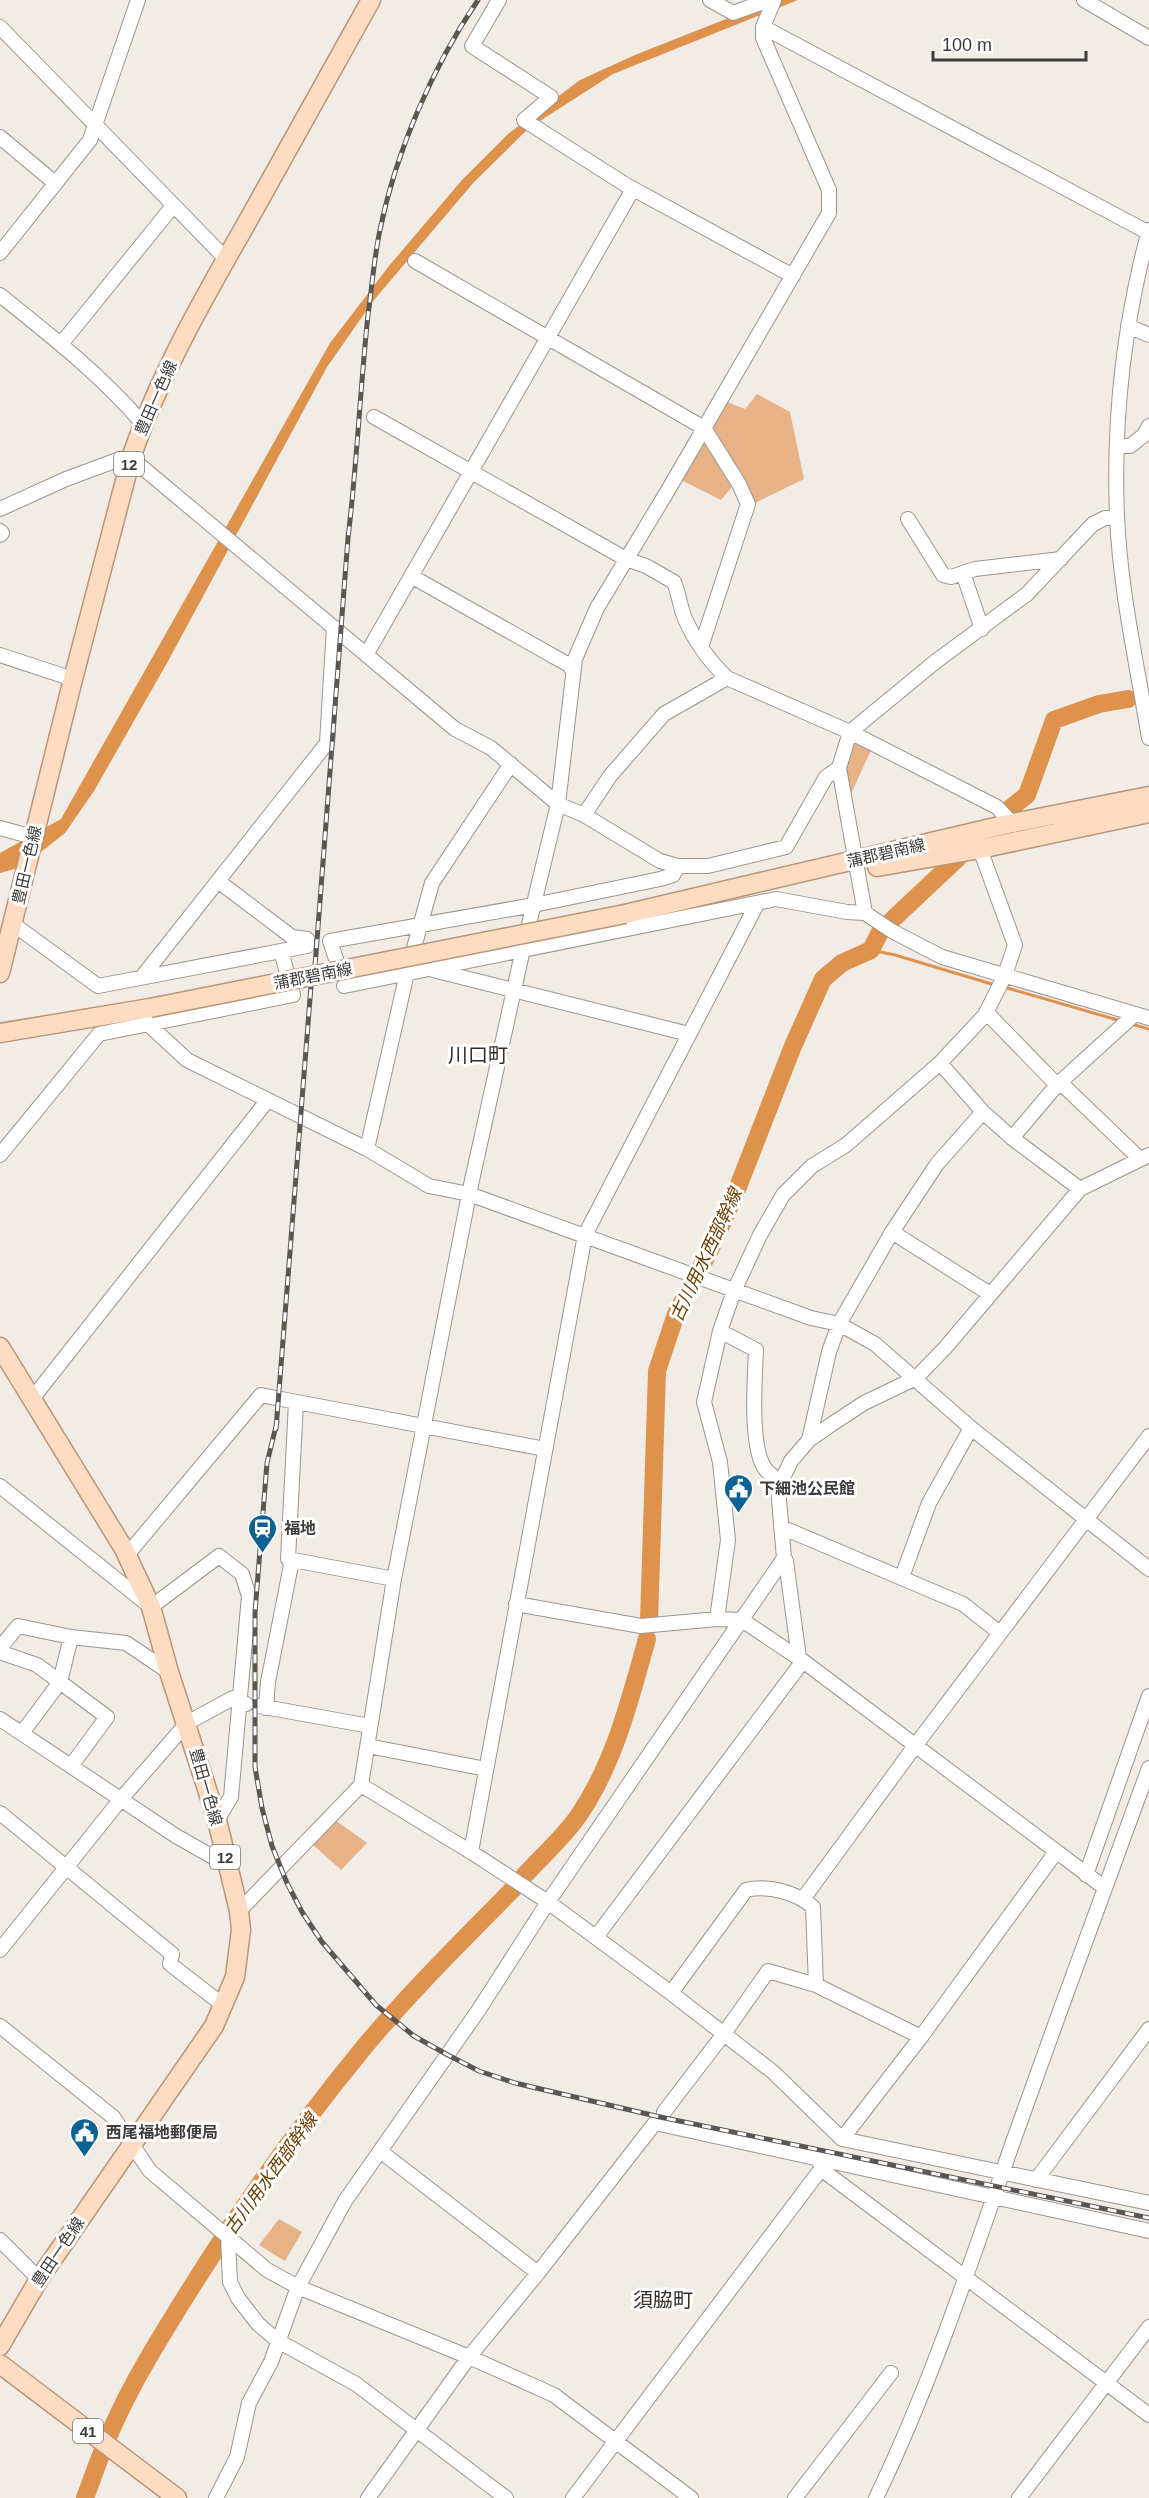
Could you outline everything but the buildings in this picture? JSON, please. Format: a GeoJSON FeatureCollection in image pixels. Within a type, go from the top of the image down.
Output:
{"type":"FeatureCollection","features":[{"type":"Feature","properties":{"kind":"main road","name":"豊田一色線"},"geometry":{"type":"LineString","coordinates":[[0,973],[130,458],[142,424],[164,374],[369,1]]}},
{"type":"Feature","properties":{"kind":"main road","name":"蒲郡碧南線"},"geometry":{"type":"LineString","coordinates":[[0,1033],[149,1016],[856,865],[1008,824],[1149,796]]}},
{"type":"Feature","properties":{"kind":"main road","name":"蒲郡碧南線"},"geometry":{"type":"LineString","coordinates":[[856,865],[980,849],[1149,813]]}},
{"type":"Feature","properties":{"kind":"main road","name":"豊田一色線"},"geometry":{"type":"LineString","coordinates":[[0,1347],[127,1556],[151,1607],[169,1672],[188,1723],[217,1820],[226,1865],[239,1911],[241,1930],[235,1977],[214,2026],[39,2279],[0,2346]]}},
{"type":"Feature","properties":{"kind":"main road","name":"41"},"geometry":{"type":"LineString","coordinates":[[0,2364],[177,2498]]}},
{"type":"Feature","properties":{"kind":"street"},"geometry":{"type":"LineString","coordinates":[[0,253],[90,140],[138,0]]}},
{"type":"Feature","properties":{"kind":"street"},"geometry":{"type":"LineString","coordinates":[[499,0],[472,46],[551,97],[524,120],[536,130],[633,189],[793,276]]}},
{"type":"Feature","properties":{"kind":"street"},"geometry":{"type":"LineString","coordinates":[[710,0],[734,13],[769,0]]}},
{"type":"Feature","properties":{"kind":"street"},"geometry":{"type":"LineString","coordinates":[[239,1911],[361,1785],[394,1579],[469,1194],[523,949],[558,804],[575,659],[597,608],[829,213],[829,190],[763,38],[764,22],[774,0]]}},
{"type":"Feature","properties":{"kind":"street"},"geometry":{"type":"LineString","coordinates":[[1084,0],[1149,38]]}},
{"type":"Feature","properties":{"kind":"street"},"geometry":{"type":"LineString","coordinates":[[764,22],[1149,232],[1133,293],[1119,399],[1117,518],[1126,604],[1146,705],[1149,738]]}},
{"type":"Feature","properties":{"kind":"street"},"geometry":{"type":"LineString","coordinates":[[0,27],[226,259]]}},
{"type":"Feature","properties":{"kind":"street"},"geometry":{"type":"LineString","coordinates":[[0,137],[55,183]]}},
{"type":"Feature","properties":{"kind":"street"},"geometry":{"type":"LineString","coordinates":[[366,655],[633,189]]}},
{"type":"Feature","properties":{"kind":"street"},"geometry":{"type":"LineString","coordinates":[[61,344],[173,206]]}},
{"type":"Feature","properties":{"kind":"street"},"geometry":{"type":"LineString","coordinates":[[415,261],[704,428],[740,484],[748,504],[701,648]]}},
{"type":"Feature","properties":{"kind":"street"},"geometry":{"type":"LineString","coordinates":[[0,296],[61,344],[128,407],[142,424]]}},
{"type":"Feature","properties":{"kind":"street"},"geometry":{"type":"LineString","coordinates":[[1128,326],[1149,335]]}},
{"type":"Feature","properties":{"kind":"street"},"geometry":{"type":"LineString","coordinates":[[374,417],[626,559],[646,566],[674,582],[684,617],[701,648],[711,663],[727,678],[850,732],[997,807],[1008,819],[1008,824]]}},
{"type":"Feature","properties":{"kind":"street"},"geometry":{"type":"LineString","coordinates":[[1118,446],[1130,446],[1147,433]]}},
{"type":"Feature","properties":{"kind":"street"},"geometry":{"type":"LineString","coordinates":[[0,509],[66,479],[120,459],[130,458],[455,729],[491,748],[558,804],[584,815],[660,861],[678,866],[708,866],[786,847],[826,777],[839,768]]}},
{"type":"Feature","properties":{"kind":"street"},"geometry":{"type":"LineString","coordinates":[[865,913],[839,768],[850,732],[935,662],[1027,594],[1093,524],[1105,518],[1117,518]]}},
{"type":"Feature","properties":{"kind":"street"},"geometry":{"type":"LineString","coordinates":[[908,519],[943,575],[951,577],[975,569],[1061,559]]}},
{"type":"Feature","properties":{"kind":"street"},"geometry":{"type":"LineString","coordinates":[[963,573],[982,629]]}},
{"type":"Feature","properties":{"kind":"street"},"geometry":{"type":"LineString","coordinates":[[411,576],[569,665],[573,671]]}},
{"type":"Feature","properties":{"kind":"street"},"geometry":{"type":"LineString","coordinates":[[142,977],[327,743],[334,627]]}},
{"type":"Feature","properties":{"kind":"street"},"geometry":{"type":"LineString","coordinates":[[0,656],[73,679]]}},
{"type":"Feature","properties":{"kind":"street"},"geometry":{"type":"LineString","coordinates":[[584,815],[610,776],[664,714],[727,678]]}},
{"type":"Feature","properties":{"kind":"street"},"geometry":{"type":"LineString","coordinates":[[367,1149],[407,973],[432,883],[511,764]]}},
{"type":"Feature","properties":{"kind":"street"},"geometry":{"type":"LineString","coordinates":[[0,828],[33,837]]}},
{"type":"Feature","properties":{"kind":"street"},"geometry":{"type":"LineString","coordinates":[[717,1619],[728,1540],[720,1462],[704,1402],[720,1331],[734,1291],[760,1235],[783,1195],[812,1166],[846,1144],[940,1063],[986,1012],[1002,982],[1015,945],[980,849]]}},
{"type":"Feature","properties":{"kind":"street"},"geometry":{"type":"LineString","coordinates":[[337,963],[330,941],[534,905],[660,879],[673,875],[678,866]]}},
{"type":"Feature","properties":{"kind":"street"},"geometry":{"type":"LineString","coordinates":[[13,924],[98,986],[307,946],[307,939],[292,937],[218,881]]}},
{"type":"Feature","properties":{"kind":"street"},"geometry":{"type":"LineString","coordinates":[[344,986],[776,899],[847,912],[865,913],[892,931],[942,957],[1002,982],[1138,1016]]}},
{"type":"Feature","properties":{"kind":"street"},"geometry":{"type":"LineString","coordinates":[[471,1852],[585,1235],[757,904]]}},
{"type":"Feature","properties":{"kind":"street"},"geometry":{"type":"LineString","coordinates":[[0,1155],[99,1034],[149,1016],[293,995],[281,951]]}},
{"type":"Feature","properties":{"kind":"street"},"geometry":{"type":"LineString","coordinates":[[428,968],[689,1034]]}},
{"type":"Feature","properties":{"kind":"street"},"geometry":{"type":"LineString","coordinates":[[801,1660],[794,1632],[779,1510],[780,1482],[791,1461],[809,1440],[864,1403],[916,1378],[945,1348],[1080,1189],[1144,1157],[1065,1087],[1057,1085],[986,1012]]}},
{"type":"Feature","properties":{"kind":"street"},"geometry":{"type":"LineString","coordinates":[[149,1016],[188,1060],[367,1149],[429,1186],[469,1194],[734,1291],[811,1318],[839,1324],[875,1344],[971,1428],[1085,1521],[1149,1569]]}},
{"type":"Feature","properties":{"kind":"street"},"geometry":{"type":"LineString","coordinates":[[1012,1138],[1057,1085],[1120,1028],[1138,1016]]}},
{"type":"Feature","properties":{"kind":"street"},"geometry":{"type":"LineString","coordinates":[[940,1063],[983,1112],[1012,1138],[1080,1189]]}},
{"type":"Feature","properties":{"kind":"street"},"geometry":{"type":"LineString","coordinates":[[32,1399],[267,1101]]}},
{"type":"Feature","properties":{"kind":"street"},"geometry":{"type":"LineString","coordinates":[[809,1440],[829,1352],[839,1324],[892,1232],[937,1164],[983,1112]]}},
{"type":"Feature","properties":{"kind":"street"},"geometry":{"type":"LineString","coordinates":[[892,1232],[990,1294]]}},
{"type":"Feature","properties":{"kind":"street"},"geometry":{"type":"LineString","coordinates":[[720,1331],[756,1350],[754,1422],[762,1462],[766,1470],[780,1482]]}},
{"type":"Feature","properties":{"kind":"street"},"geometry":{"type":"LineString","coordinates":[[127,1556],[261,1395],[545,1449]]}},
{"type":"Feature","properties":{"kind":"street"},"geometry":{"type":"LineString","coordinates":[[296,1402],[288,1559],[394,1579]]}},
{"type":"Feature","properties":{"kind":"street"},"geometry":{"type":"LineString","coordinates":[[902,1577],[929,1503],[971,1428]]}},
{"type":"Feature","properties":{"kind":"street"},"geometry":{"type":"LineString","coordinates":[[803,1899],[915,1746],[1149,1436]]}},
{"type":"Feature","properties":{"kind":"street"},"geometry":{"type":"LineString","coordinates":[[0,1486],[151,1607],[219,1556],[242,1574],[249,1596],[253,1704],[231,1797],[217,1820]]}},
{"type":"Feature","properties":{"kind":"street"},"geometry":{"type":"LineString","coordinates":[[781,1527],[963,1604],[1000,1633]]}},
{"type":"Feature","properties":{"kind":"street"},"geometry":{"type":"LineString","coordinates":[[216,2498],[237,2457],[249,2403],[272,2362],[298,2287],[345,2201],[478,2011],[548,1902],[784,1558]]}},
{"type":"Feature","properties":{"kind":"street"},"geometry":{"type":"LineString","coordinates":[[253,1704],[268,1682],[292,1560]]}},
{"type":"Feature","properties":{"kind":"street"},"geometry":{"type":"LineString","coordinates":[[516,1604],[641,1626],[717,1619],[742,1620],[801,1660],[1105,1888]]}},
{"type":"Feature","properties":{"kind":"street"},"geometry":{"type":"LineString","coordinates":[[71,1766],[107,1717],[37,1665],[0,1650],[18,1626],[71,1637],[126,1643],[169,1672]]}},
{"type":"Feature","properties":{"kind":"street"},"geometry":{"type":"LineString","coordinates":[[22,1733],[60,1682],[71,1637]]}},
{"type":"Feature","properties":{"kind":"street"},"geometry":{"type":"LineString","coordinates":[[596,1937],[801,1660]]}},
{"type":"Feature","properties":{"kind":"street"},"geometry":{"type":"LineString","coordinates":[[1086,1875],[1149,1696]]}},
{"type":"Feature","properties":{"kind":"street"},"geometry":{"type":"LineString","coordinates":[[0,1950],[121,1799],[188,1723],[214,1707],[233,1698],[253,1704],[370,1726]]}},
{"type":"Feature","properties":{"kind":"street"},"geometry":{"type":"LineString","coordinates":[[0,1719],[226,1865]]}},
{"type":"Feature","properties":{"kind":"street"},"geometry":{"type":"LineString","coordinates":[[368,1746],[486,1769]]}},
{"type":"Feature","properties":{"kind":"street"},"geometry":{"type":"LineString","coordinates":[[876,2498],[903,2442],[965,2277],[1149,1768]]}},
{"type":"Feature","properties":{"kind":"street"},"geometry":{"type":"LineString","coordinates":[[361,1785],[471,1852],[548,1902],[596,1937],[772,2072],[842,2139],[1149,2203]]}},
{"type":"Feature","properties":{"kind":"street"},"geometry":{"type":"LineString","coordinates":[[0,1813],[172,1954],[170,1964],[223,2005]]}},
{"type":"Feature","properties":{"kind":"street"},"geometry":{"type":"LineString","coordinates":[[842,2139],[921,2037],[1056,1852]]}},
{"type":"Feature","properties":{"kind":"street"},"geometry":{"type":"LineString","coordinates":[[671,1993],[746,1890],[762,1887],[803,1899],[813,1908],[816,1985]]}},
{"type":"Feature","properties":{"kind":"street"},"geometry":{"type":"LineString","coordinates":[[664,2112],[768,1971],[816,1985],[921,2037]]}},
{"type":"Feature","properties":{"kind":"street"},"geometry":{"type":"LineString","coordinates":[[0,2026],[113,2117],[150,2171],[267,2270],[298,2287],[469,2357],[554,2395],[691,2498]]}},
{"type":"Feature","properties":{"kind":"street"},"geometry":{"type":"LineString","coordinates":[[1036,2180],[1149,2029]]}},
{"type":"Feature","properties":{"kind":"street"},"geometry":{"type":"LineString","coordinates":[[368,2498],[469,2357],[655,2124],[821,2165],[1149,2231]]}},
{"type":"Feature","properties":{"kind":"street"},"geometry":{"type":"LineString","coordinates":[[380,2151],[538,2273]]}},
{"type":"Feature","properties":{"kind":"street"},"geometry":{"type":"LineString","coordinates":[[821,2165],[1149,2415]]}},
{"type":"Feature","properties":{"kind":"street"},"geometry":{"type":"LineString","coordinates":[[573,2498],[821,2165]]}},
{"type":"Feature","properties":{"kind":"street"},"geometry":{"type":"LineString","coordinates":[[228,2237],[230,2282],[238,2298],[258,2324],[278,2341],[356,2384],[506,2498]]}},
{"type":"Feature","properties":{"kind":"street"},"geometry":{"type":"LineString","coordinates":[[0,2240],[39,2279]]}},
{"type":"Feature","properties":{"kind":"street"},"geometry":{"type":"LineString","coordinates":[[1019,2498],[1149,2327]]}},
{"type":"Feature","properties":{"kind":"street"},"geometry":{"type":"LineString","coordinates":[[795,2498],[891,2373]]}},
{"type":"Feature","properties":{"kind":"shaded area"},"geometry":{"type":"Polygon","coordinates":[[[774,0],[798,0],[613,74],[529,128],[474,182],[374,300],[327,367],[167,663],[94,791],[65,833],[22,867],[0,873],[0,853],[61,819],[330,343],[389,266],[462,180],[508,134],[580,80],[635,55],[774,0]]]}},
{"type":"Feature","properties":{"kind":"shaded area"},"geometry":{"type":"Polygon","coordinates":[[[757,394],[790,412],[804,479],[753,504],[710,429],[725,401],[745,409],[757,394]]]}},
{"type":"Feature","properties":{"kind":"shaded area"},"geometry":{"type":"Polygon","coordinates":[[[704,434],[735,483],[721,500],[679,479],[704,434]]]}},
{"type":"Feature","properties":{"kind":"shaded area"},"geometry":{"type":"Polygon","coordinates":[[[852,737],[872,748],[850,796],[845,755],[852,737]]]}},
{"type":"Feature","properties":{"kind":"shaded area"},"geometry":{"type":"Polygon","coordinates":[[[335,1820],[367,1843],[341,1870],[312,1844],[335,1820]]]}},
{"type":"Feature","properties":{"kind":"shaded area"},"geometry":{"type":"Polygon","coordinates":[[[279,2219],[302,2232],[285,2261],[259,2245],[279,2219]]]}},
{"type":"Feature","properties":{"kind":"waterway","name":"古川用水西部幹線"},"geometry":{"type":"LineString","coordinates":[[1008,810],[1027,795],[1054,720],[1099,704],[1128,699]]}},
{"type":"Feature","properties":{"kind":"waterway","name":"古川用水西部幹線"},"geometry":{"type":"LineString","coordinates":[[892,920],[958,858]]}},
{"type":"Feature","properties":{"kind":"waterway","name":"古川用水西部幹線"},"geometry":{"type":"LineString","coordinates":[[649,1621],[657,1371],[676,1314],[710,1250],[734,1197],[793,1046],[823,979],[842,963],[871,950],[880,932]]}},
{"type":"Feature","properties":{"kind":"waterway"},"geometry":{"type":"LineString","coordinates":[[871,950],[995,985]]}},
{"type":"Feature","properties":{"kind":"waterway"},"geometry":{"type":"LineString","coordinates":[[1004,987],[1121,1021]]}},
{"type":"Feature","properties":{"kind":"waterway"},"geometry":{"type":"LineString","coordinates":[[1131,1024],[1149,1029]]}},
{"type":"Feature","properties":{"kind":"waterway","name":"古川用水西部幹線"},"geometry":{"type":"LineString","coordinates":[[523,1877],[566,1831],[592,1795],[620,1730],[647,1639]]}},
{"type":"Feature","properties":{"kind":"waterway","name":"古川用水西部幹線"},"geometry":{"type":"LineString","coordinates":[[85,2498],[109,2435],[138,2376],[249,2199],[317,2106],[365,2046],[514,1888]]}},
{"type":"Feature","properties":{"kind":"railway"},"geometry":{"type":"LineString","coordinates":[[315,966],[348,538],[368,315],[378,241],[396,170],[418,110],[446,53],[478,0]]}},
{"type":"Feature","properties":{"kind":"railway"},"geometry":{"type":"LineString","coordinates":[[276,1429],[311,986]]}},
{"type":"Feature","properties":{"kind":"railway"},"geometry":{"type":"LineString","coordinates":[[277,1422],[267,1463],[255,1612],[255,1767],[272,1846],[287,1883],[302,1912],[322,1942],[376,2005],[414,2036],[446,2054],[479,2071],[515,2083],[660,2117],[1149,2218]]}},
{"type":"Feature","properties":{"kind":"place","name":"下細池公民館"},"geometry":{"type":"Point","coordinates":[738,1514]}},
{"type":"Feature","properties":{"kind":"place","name":"福地"},"geometry":{"type":"Point","coordinates":[263,1554]}},
{"type":"Feature","properties":{"kind":"place","name":"西尾福地郵便局"},"geometry":{"type":"Point","coordinates":[85,2158]}},
{"type":"Feature","properties":{"kind":"district","name":"川口町"},"geometry":{"type":"Point","coordinates":[478,1055]}},
{"type":"Feature","properties":{"kind":"district","name":"須脇町"},"geometry":{"type":"Point","coordinates":[663,2300]}}]}
